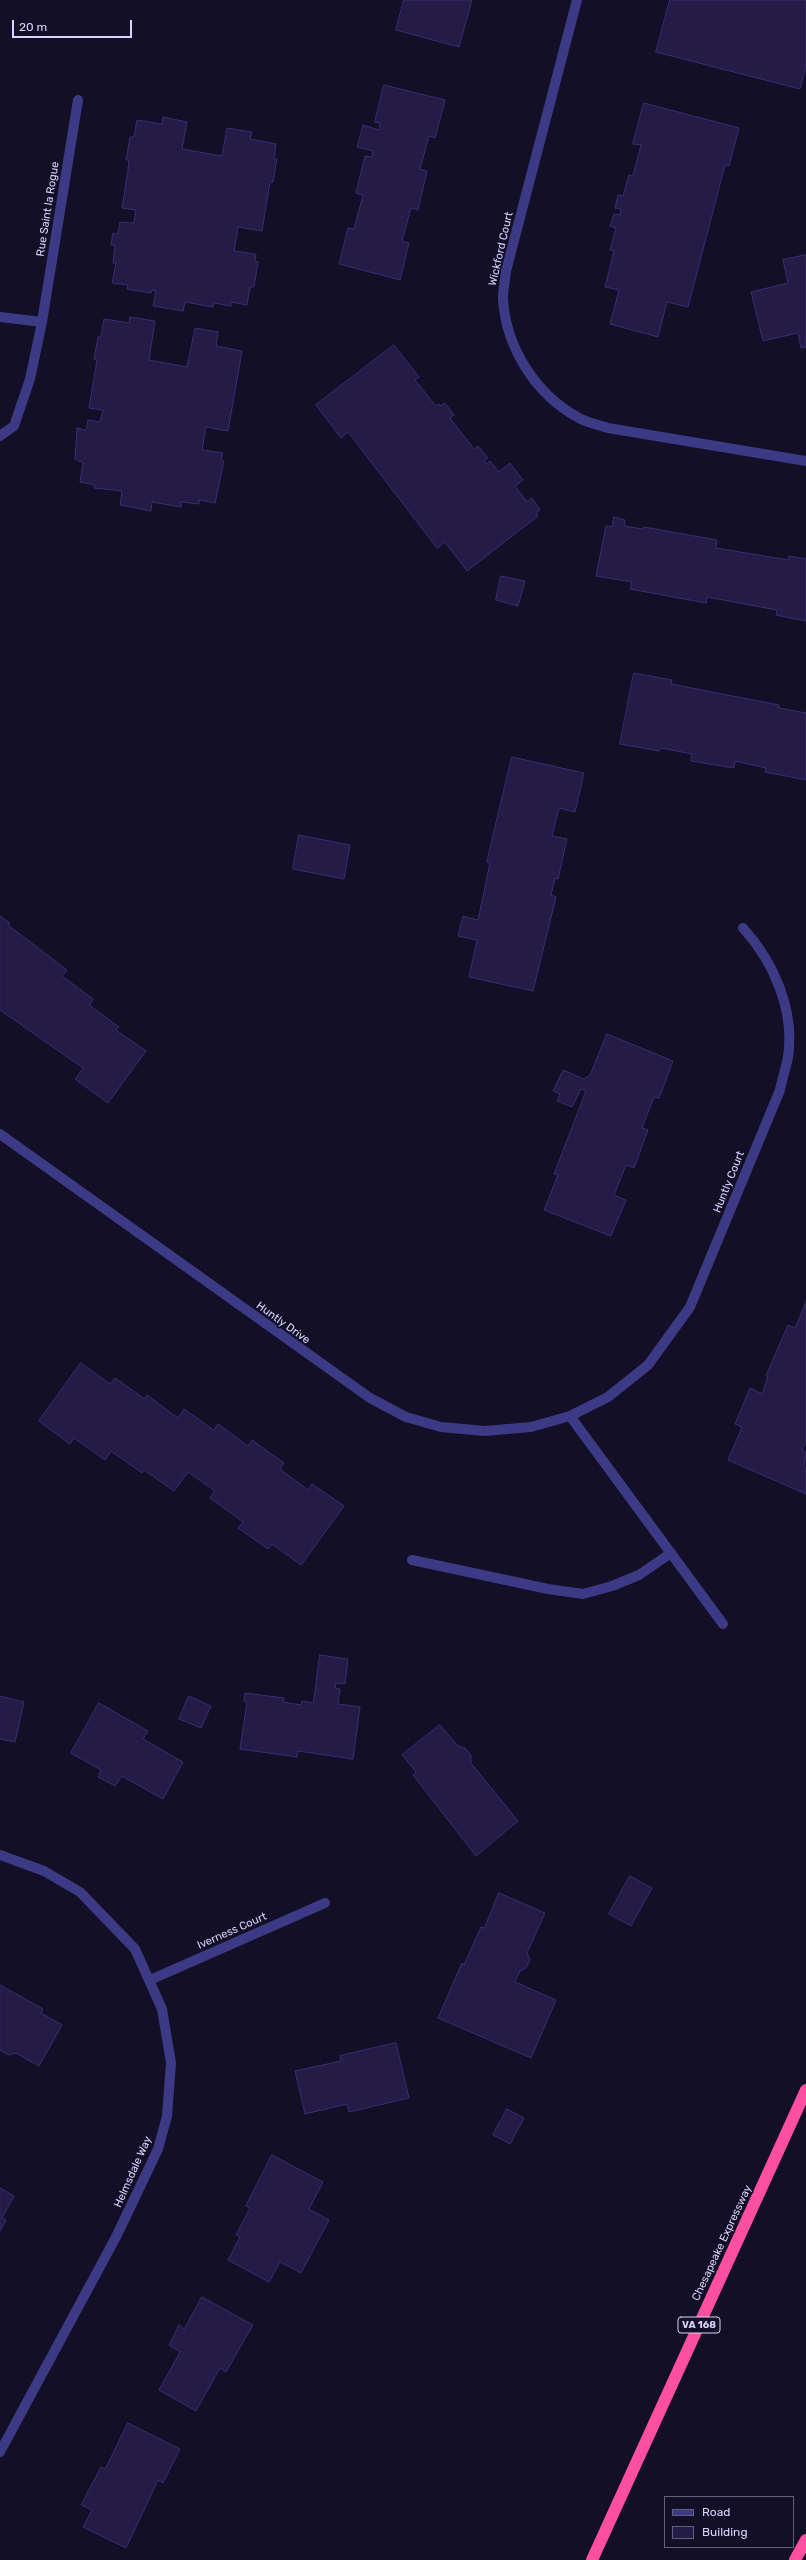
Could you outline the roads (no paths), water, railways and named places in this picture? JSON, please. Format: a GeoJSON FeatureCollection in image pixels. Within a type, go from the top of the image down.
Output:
{"type":"FeatureCollection","features":[{"type":"Feature","properties":{"kind":"highway","name":"Chesapeake Expressway"},"geometry":{"type":"LineString","coordinates":[[592,2560],[806,2090]]}},
{"type":"Feature","properties":{"kind":"highway"},"geometry":{"type":"LineString","coordinates":[[795,2560],[806,2540]]}},
{"type":"Feature","properties":{"kind":"street","name":"Wickford Court"},"geometry":{"type":"LineString","coordinates":[[577,0],[506,271],[503,298],[508,328],[522,362],[543,393],[579,418],[608,428],[806,461]]}},
{"type":"Feature","properties":{"kind":"street","name":"Rue Saint la Rogue"},"geometry":{"type":"LineString","coordinates":[[0,436],[14,426],[30,379],[42,322],[78,100]]}},
{"type":"Feature","properties":{"kind":"street"},"geometry":{"type":"LineString","coordinates":[[0,316],[42,322]]}},
{"type":"Feature","properties":{"kind":"street","name":"Huntly Court"},"geometry":{"type":"LineString","coordinates":[[584,1408],[608,1397],[648,1365],[690,1307],[780,1090],[788,1056],[788,1016],[776,977],[752,938],[743,928]]}},
{"type":"Feature","properties":{"kind":"street","name":"Huntly Drive"},"geometry":{"type":"LineString","coordinates":[[0,1134],[325,1368],[370,1398],[406,1418],[442,1427],[485,1431],[531,1427],[570,1416],[584,1408]]}},
{"type":"Feature","properties":{"kind":"street"},"geometry":{"type":"LineString","coordinates":[[570,1416],[723,1624]]}},
{"type":"Feature","properties":{"kind":"street"},"geometry":{"type":"LineString","coordinates":[[412,1560],[548,1589],[583,1594],[612,1586],[639,1575],[671,1554]]}},
{"type":"Feature","properties":{"kind":"street","name":"Helmsdale Way"},"geometry":{"type":"LineString","coordinates":[[0,1855],[44,1871],[80,1892],[135,1949],[162,2009],[171,2063],[167,2116],[158,2149],[116,2237],[0,2452]]}},
{"type":"Feature","properties":{"kind":"street","name":"Iverness Court"},"geometry":{"type":"LineString","coordinates":[[150,1980],[325,1903]]}}]}
